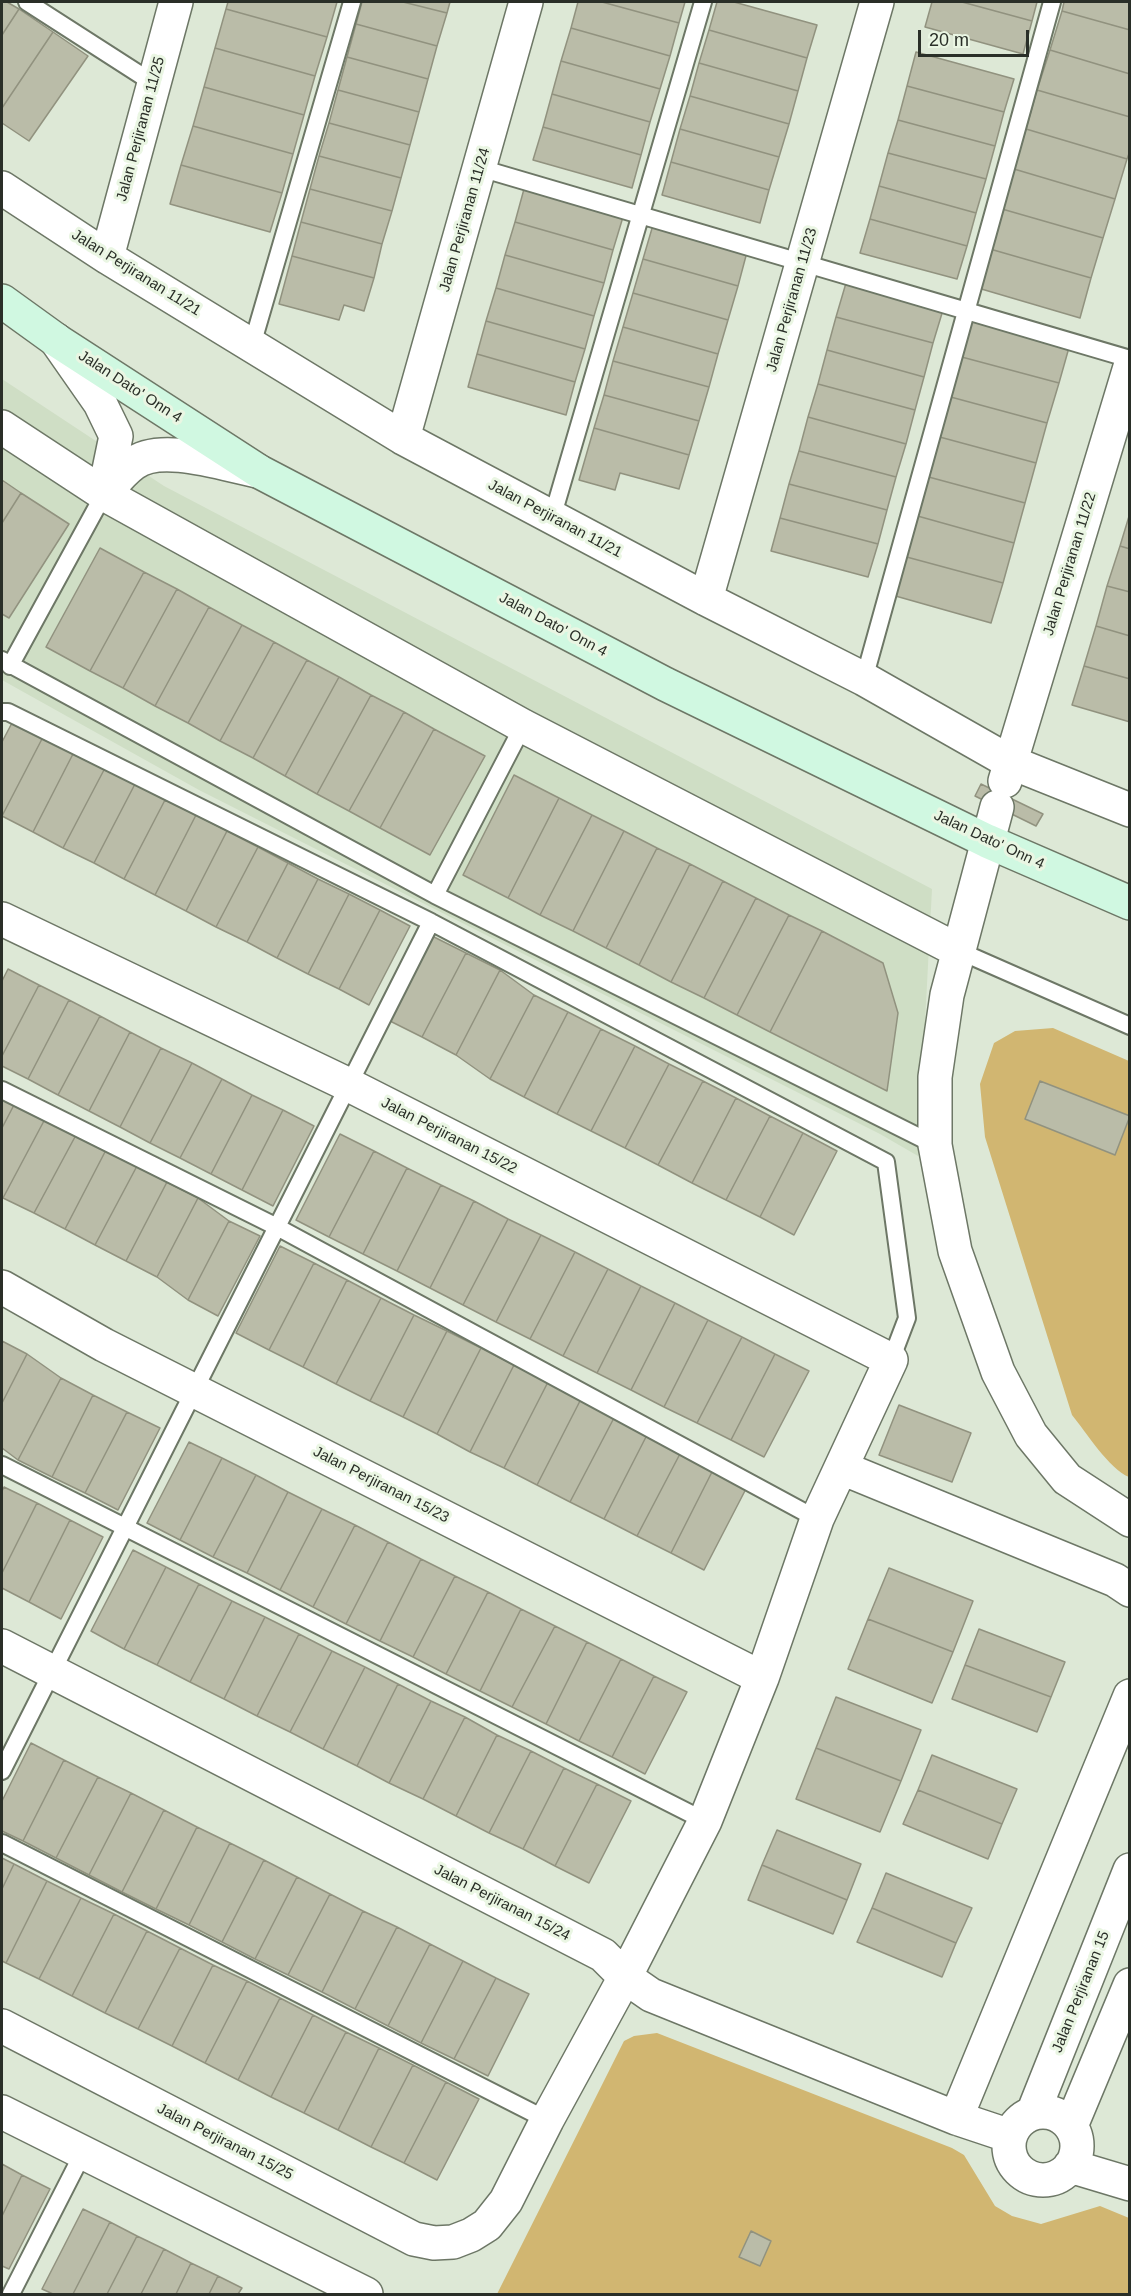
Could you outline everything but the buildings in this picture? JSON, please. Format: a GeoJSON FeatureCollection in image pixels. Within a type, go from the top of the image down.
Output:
{"type":"FeatureCollection","features":[{"type":"Feature","properties":{"kind":"main road","name":"Jalan Dato' Onn 4"},"geometry":{"type":"LineString","coordinates":[[2,301],[56,340],[260,472],[665,684],[987,841],[1130,903]]}},
{"type":"Feature","properties":{"kind":"street","name":"Jalan Perjiranan 11/25"},"geometry":{"type":"LineString","coordinates":[[106,256],[176,2]]}},
{"type":"Feature","properties":{"kind":"street","name":"Jalan Perjiranan 11/24"},"geometry":{"type":"LineString","coordinates":[[403,438],[526,2]]}},
{"type":"Feature","properties":{"kind":"street","name":"Jalan Perjiranan 11/23"},"geometry":{"type":"LineString","coordinates":[[706,599],[877,2]]}},
{"type":"Feature","properties":{"kind":"street","name":"Jalan Perjiranan 11/21"},"geometry":{"type":"LineString","coordinates":[[2,188],[106,256],[403,438],[706,599],[864,679],[1010,762],[1130,810]]}},
{"type":"Feature","properties":{"kind":"street"},"geometry":{"type":"LineString","coordinates":[[56,340],[100,403],[116,436],[104,494]]}},
{"type":"Feature","properties":{"kind":"street","name":"Jalan Perjiranan 11/22"},"geometry":{"type":"LineString","coordinates":[[1130,367],[1010,762],[957,950],[947,995],[935,1077],[935,1145],[955,1251],[998,1372],[1031,1435],[1067,1479],[1130,1520]]}},
{"type":"Feature","properties":{"kind":"street"},"geometry":{"type":"LineString","coordinates":[[2,427],[104,494],[523,726],[957,950]]}},
{"type":"Feature","properties":{"kind":"street"},"geometry":{"type":"LineString","coordinates":[[104,494],[134,463],[158,454],[176,454],[260,472]]}},
{"type":"Feature","properties":{"kind":"street","name":"Jalan Perjiranan 15/22"},"geometry":{"type":"LineString","coordinates":[[2,919],[349,1085],[891,1360]]}},
{"type":"Feature","properties":{"kind":"street","name":"Jalan Perjiranan 15/23"},"geometry":{"type":"LineString","coordinates":[[2,1287],[104,1345],[762,1678]]}},
{"type":"Feature","properties":{"kind":"street"},"geometry":{"type":"LineString","coordinates":[[547,2120],[625,1977],[705,1821],[762,1678],[817,1519],[891,1360]]}},
{"type":"Feature","properties":{"kind":"street"},"geometry":{"type":"LineString","coordinates":[[842,1468],[1115,1580],[1130,1590]]}},
{"type":"Feature","properties":{"kind":"street","name":"Jalan Perjiranan 15/24"},"geometry":{"type":"LineString","coordinates":[[2,1646],[603,1955],[625,1977],[651,1995],[956,2118],[1010,2136]]}},
{"type":"Feature","properties":{"kind":"street"},"geometry":{"type":"LineString","coordinates":[[956,2118],[1130,1696]]}},
{"type":"Feature","properties":{"kind":"street","name":"Jalan Perjiranan 15"},"geometry":{"type":"LineString","coordinates":[[1033,2113],[1130,1870]]}},
{"type":"Feature","properties":{"kind":"street"},"geometry":{"type":"LineString","coordinates":[[1071,2126],[1130,1985]]}},
{"type":"Feature","properties":{"kind":"street","name":"Jalan Perjiranan 15/25"},"geometry":{"type":"LineString","coordinates":[[2,2026],[414,2239],[434,2243],[453,2242],[471,2235],[487,2224],[506,2201],[547,2120]]}},
{"type":"Feature","properties":{"kind":"street"},"geometry":{"type":"LineString","coordinates":[[2,2112],[366,2295]]}},
{"type":"Feature","properties":{"kind":"street"},"geometry":{"type":"LineString","coordinates":[[1047,2112],[1060,2116],[1071,2126],[1077,2146],[1070,2166],[1059,2175],[1047,2180],[1033,2178],[1021,2172],[1012,2162],[1009,2149],[1010,2136],[1015,2126],[1033,2113],[1047,2112]]}},
{"type":"Feature","properties":{"kind":"street"},"geometry":{"type":"LineString","coordinates":[[1070,2166],[1129,2181]]}},
{"type":"Feature","properties":{"kind":"lane"},"geometry":{"type":"LineString","coordinates":[[27,2],[153,83]]}},
{"type":"Feature","properties":{"kind":"lane"},"geometry":{"type":"LineString","coordinates":[[252,345],[352,2]]}},
{"type":"Feature","properties":{"kind":"lane"},"geometry":{"type":"LineString","coordinates":[[552,518],[704,2]]}},
{"type":"Feature","properties":{"kind":"lane"},"geometry":{"type":"LineString","coordinates":[[864,679],[1052,2]]}},
{"type":"Feature","properties":{"kind":"lane"},"geometry":{"type":"LineString","coordinates":[[480,168],[1130,359]]}},
{"type":"Feature","properties":{"kind":"lane"},"geometry":{"type":"LineString","coordinates":[[104,494],[6,663],[435,895],[935,1145]]}},
{"type":"Feature","properties":{"kind":"lane"},"geometry":{"type":"LineString","coordinates":[[2,712],[8,712],[431,922],[886,1162],[907,1318],[891,1360]]}},
{"type":"Feature","properties":{"kind":"lane"},"geometry":{"type":"LineString","coordinates":[[435,895],[523,726]]}},
{"type":"Feature","properties":{"kind":"lane"},"geometry":{"type":"LineString","coordinates":[[2,1771],[431,922]]}},
{"type":"Feature","properties":{"kind":"lane"},"geometry":{"type":"LineString","coordinates":[[957,950],[1130,1026]]}},
{"type":"Feature","properties":{"kind":"lane"},"geometry":{"type":"LineString","coordinates":[[2,1090],[277,1227],[817,1519]]}},
{"type":"Feature","properties":{"kind":"lane"},"geometry":{"type":"LineString","coordinates":[[2,1465],[705,1821]]}},
{"type":"Feature","properties":{"kind":"lane"},"geometry":{"type":"LineString","coordinates":[[2,1843],[547,2120]]}},
{"type":"Feature","properties":{"kind":"lane"},"geometry":{"type":"LineString","coordinates":[[10,2292],[83,2153]]}},
{"type":"Feature","properties":{"kind":"shaded area"},"geometry":{"type":"Polygon","coordinates":[[[2,379],[164,486],[932,889],[918,1156],[880,1134],[199,790],[2,680],[2,379]]]}},
{"type":"Feature","properties":{"kind":"shaded area"},"geometry":{"type":"Polygon","coordinates":[[[1053,1028],[1129,1061],[1129,1477],[1121,1473],[1106,1458],[1072,1415],[985,1137],[980,1084],[994,1043],[1015,1031],[1053,1028]]]}},
{"type":"Feature","properties":{"kind":"shaded area"},"geometry":{"type":"Polygon","coordinates":[[[657,2033],[952,2148],[964,2155],[995,2206],[1012,2216],[1041,2224],[1100,2206],[1129,2218],[1129,2294],[497,2294],[624,2041],[634,2036],[657,2033]]]}}]}
